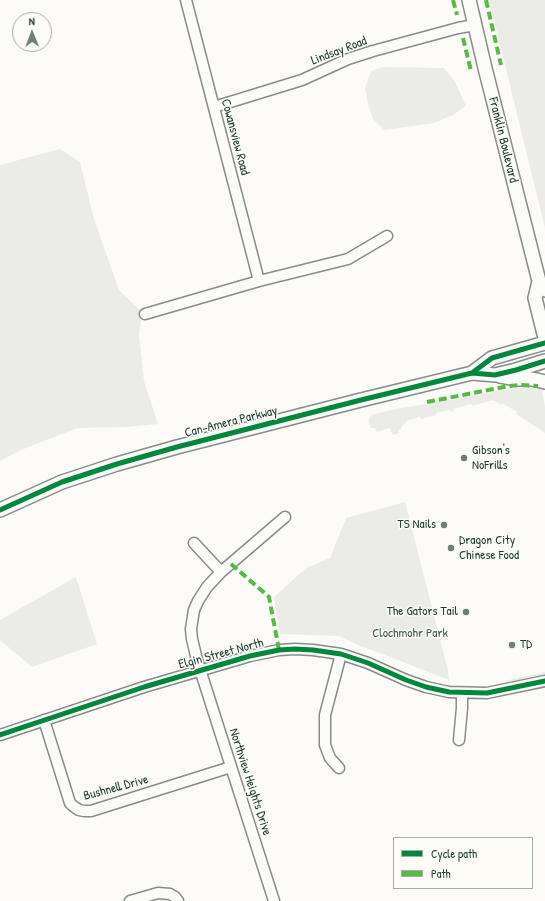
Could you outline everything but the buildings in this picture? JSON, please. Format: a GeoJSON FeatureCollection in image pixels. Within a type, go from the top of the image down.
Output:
{"type":"FeatureCollection","features":[{"type":"Feature","properties":{"kind":"main road","name":"Franklin Boulevard"},"geometry":{"type":"LineString","coordinates":[[469,0],[542,285],[535,298],[545,338]]}},
{"type":"Feature","properties":{"kind":"main road","name":"Can-Amera Parkway"},"geometry":{"type":"LineString","coordinates":[[472,373],[492,358],[545,343]]}},
{"type":"Feature","properties":{"kind":"main road","name":"Can-Amera Parkway"},"geometry":{"type":"LineString","coordinates":[[0,510],[62,482],[117,464],[177,447],[472,373],[495,375],[545,361]]}},
{"type":"Feature","properties":{"kind":"main road"},"geometry":{"type":"LineString","coordinates":[[495,375],[545,382]]}},
{"type":"Feature","properties":{"kind":"street","name":"Cowansview Road"},"geometry":{"type":"LineString","coordinates":[[186,0],[259,281]]}},
{"type":"Feature","properties":{"kind":"street","name":"Lindsay Road"},"geometry":{"type":"LineString","coordinates":[[214,107],[302,80],[373,51],[475,24]]}},
{"type":"Feature","properties":{"kind":"street"},"geometry":{"type":"LineString","coordinates":[[145,314],[259,281],[348,259],[387,236]]}},
{"type":"Feature","properties":{"kind":"street","name":"Northview Heights Drive"},"geometry":{"type":"LineString","coordinates":[[274,901],[194,649],[191,629],[192,619],[198,601],[206,587],[221,572],[285,517]]}},
{"type":"Feature","properties":{"kind":"street"},"geometry":{"type":"LineString","coordinates":[[194,543],[221,572]]}},
{"type":"Feature","properties":{"kind":"street","name":"Elgin Street North"},"geometry":{"type":"LineString","coordinates":[[0,734],[144,687],[260,653],[279,650],[313,650],[341,654],[406,680],[426,687],[449,692],[487,693],[545,681]]}},
{"type":"Feature","properties":{"kind":"street"},"geometry":{"type":"LineString","coordinates":[[338,768],[330,758],[325,745],[325,730],[326,715],[341,654]]}},
{"type":"Feature","properties":{"kind":"street"},"geometry":{"type":"LineString","coordinates":[[459,740],[462,693]]}},
{"type":"Feature","properties":{"kind":"street","name":"Bushnell Drive"},"geometry":{"type":"LineString","coordinates":[[44,720],[70,803],[84,812],[231,767]]}},
{"type":"Feature","properties":{"kind":"street"},"geometry":{"type":"LineString","coordinates":[[130,901],[158,893],[170,894],[178,901]]}},
{"type":"Feature","properties":{"kind":"green space"},"geometry":{"type":"Polygon","coordinates":[[[489,0],[545,0],[545,228],[489,0]]]}},
{"type":"Feature","properties":{"kind":"green space"},"geometry":{"type":"Polygon","coordinates":[[[383,67],[444,68],[455,82],[466,106],[453,115],[434,123],[384,130],[373,119],[365,88],[371,71],[383,67]]]}},
{"type":"Feature","properties":{"kind":"green space"},"geometry":{"type":"Polygon","coordinates":[[[60,149],[80,162],[94,219],[119,290],[142,312],[139,335],[144,381],[158,424],[126,427],[77,428],[21,450],[0,461],[0,165],[60,149]]]}},
{"type":"Feature","properties":{"kind":"green space"},"geometry":{"type":"Polygon","coordinates":[[[529,387],[542,390],[545,407],[545,434],[516,414],[517,412],[502,403],[501,405],[493,400],[472,406],[471,404],[453,409],[454,411],[450,412],[449,410],[436,413],[436,415],[421,419],[420,417],[406,421],[400,430],[398,430],[399,433],[394,435],[392,434],[390,428],[377,432],[375,428],[371,428],[369,423],[369,418],[371,415],[386,411],[515,388],[529,387]]]}},
{"type":"Feature","properties":{"kind":"green space","name":"Clochmohr Park"},"geometry":{"type":"Polygon","coordinates":[[[405,502],[448,670],[449,680],[360,646],[339,636],[280,634],[274,597],[306,568],[330,558],[346,518],[405,502]]]}},
{"type":"Feature","properties":{"kind":"green space"},"geometry":{"type":"Polygon","coordinates":[[[76,577],[97,644],[32,667],[0,640],[0,620],[76,577]]]}},
{"type":"Feature","properties":{"kind":"green space"},"geometry":{"type":"Polygon","coordinates":[[[545,672],[545,676],[526,680],[500,682],[545,672]]]}},
{"type":"Feature","properties":{"kind":"marked path"},"geometry":{"type":"LineString","coordinates":[[453,0],[457,15]]}},
{"type":"Feature","properties":{"kind":"marked path"},"geometry":{"type":"LineString","coordinates":[[486,0],[501,65]]}},
{"type":"Feature","properties":{"kind":"marked path"},"geometry":{"type":"LineString","coordinates":[[463,38],[471,71]]}},
{"type":"Feature","properties":{"kind":"marked path"},"geometry":{"type":"LineString","coordinates":[[427,402],[509,386],[538,386]]}},
{"type":"Feature","properties":{"kind":"marked path"},"geometry":{"type":"LineString","coordinates":[[231,564],[269,597],[279,650]]}},
{"type":"Feature","properties":{"kind":"cycle path"},"geometry":{"type":"LineString","coordinates":[[472,373],[492,358],[545,343]]}},
{"type":"Feature","properties":{"kind":"cycle path"},"geometry":{"type":"LineString","coordinates":[[0,510],[62,482],[117,464],[177,447],[472,373],[495,375],[545,361]]}},
{"type":"Feature","properties":{"kind":"cycle path"},"geometry":{"type":"LineString","coordinates":[[0,735],[144,687],[250,656],[279,650],[313,650],[341,654],[368,663],[406,680],[426,687],[449,692],[487,693],[545,681]]}},
{"type":"Feature","properties":{"kind":"place","name":"Gibson's NoFrills"},"geometry":{"type":"Point","coordinates":[464,458]}},
{"type":"Feature","properties":{"kind":"place","name":"TS Nails"},"geometry":{"type":"Point","coordinates":[444,525]}},
{"type":"Feature","properties":{"kind":"place","name":"Dragon City Chinese Food"},"geometry":{"type":"Point","coordinates":[451,548]}},
{"type":"Feature","properties":{"kind":"place","name":"The Gators Tail"},"geometry":{"type":"Point","coordinates":[466,612]}},
{"type":"Feature","properties":{"kind":"place","name":"TD"},"geometry":{"type":"Point","coordinates":[512,645]}}]}
